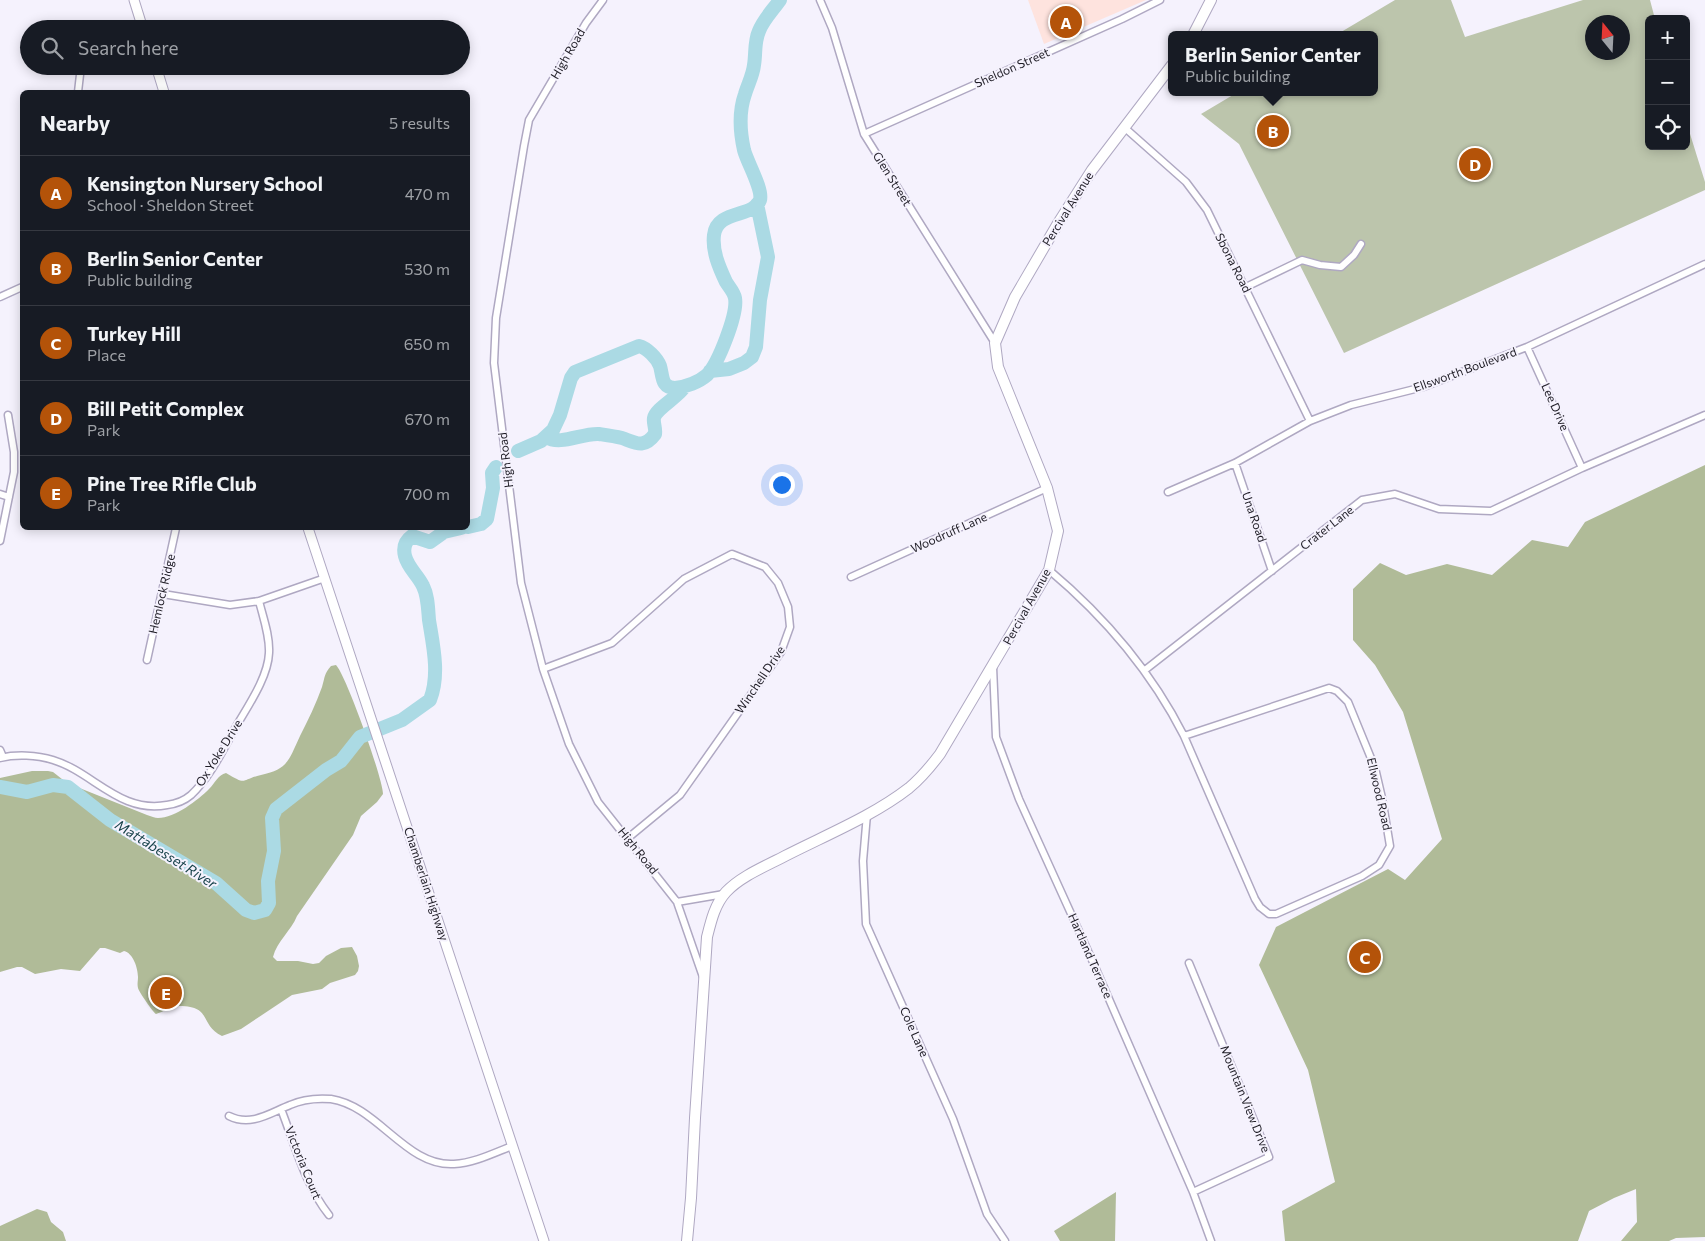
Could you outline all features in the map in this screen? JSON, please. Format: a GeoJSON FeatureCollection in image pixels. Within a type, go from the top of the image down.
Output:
{"type":"FeatureCollection","features":[{"type":"Feature","properties":{"kind":"main road"},"geometry":{"type":"LineString","coordinates":[[134,0],[140,20]]}},
{"type":"Feature","properties":{"kind":"main road"},"geometry":{"type":"LineString","coordinates":[[1195,31],[1211,0]]}},
{"type":"Feature","properties":{"kind":"main road","name":"Percival Avenue"},"geometry":{"type":"LineString","coordinates":[[704,983],[707,937],[711,920],[717,905],[725,894],[732,886],[765,866],[867,814],[909,787],[926,772],[940,754],[993,667],[1049,570],[1058,531],[1047,488],[998,367],[995,343],[1015,297],[1057,225],[1092,170],[1168,70]]}},
{"type":"Feature","properties":{"kind":"main road"},"geometry":{"type":"LineString","coordinates":[[159,75],[163,90]]}},
{"type":"Feature","properties":{"kind":"main road","name":"Chamberlain Highway"},"geometry":{"type":"LineString","coordinates":[[309,530],[544,1241]]}},
{"type":"Feature","properties":{"kind":"main road","name":"High Road"},"geometry":{"type":"LineString","coordinates":[[687,1241],[704,983]]}},
{"type":"Feature","properties":{"kind":"street","name":"High Road"},"geometry":{"type":"LineString","coordinates":[[603,0],[586,22],[529,120],[494,334],[494,363],[521,583],[543,669],[569,744],[593,794],[677,902],[704,983]]}},
{"type":"Feature","properties":{"kind":"street","name":"Glen Street"},"geometry":{"type":"LineString","coordinates":[[820,0],[832,28],[864,134],[995,343]]}},
{"type":"Feature","properties":{"kind":"street","name":"Sheldon Street"},"geometry":{"type":"LineString","coordinates":[[864,134],[1122,19],[1160,0]]}},
{"type":"Feature","properties":{"kind":"street"},"geometry":{"type":"LineString","coordinates":[[78,90],[80,75]]}},
{"type":"Feature","properties":{"kind":"street","name":"Sbona Road"},"geometry":{"type":"LineString","coordinates":[[1125,128],[1186,182],[1206,210],[1246,287],[1310,421]]}},
{"type":"Feature","properties":{"kind":"street"},"geometry":{"type":"LineString","coordinates":[[1246,287],[1302,260],[1320,265],[1341,267],[1354,256],[1361,244]]}},
{"type":"Feature","properties":{"kind":"street","name":"Ellsworth Boulevard"},"geometry":{"type":"LineString","coordinates":[[1168,492],[1235,463],[1310,421],[1351,405],[1423,387],[1527,346],[1705,264]]}},
{"type":"Feature","properties":{"kind":"street"},"geometry":{"type":"LineString","coordinates":[[0,297],[20,288]]}},
{"type":"Feature","properties":{"kind":"street","name":"Lee Drive"},"geometry":{"type":"LineString","coordinates":[[1527,346],[1582,468]]}},
{"type":"Feature","properties":{"kind":"street"},"geometry":{"type":"LineString","coordinates":[[0,541],[14,472],[14,452],[8,415]]}},
{"type":"Feature","properties":{"kind":"street","name":"Crater Lane"},"geometry":{"type":"LineString","coordinates":[[1145,670],[1362,500],[1395,494],[1439,509],[1491,511],[1582,468],[1705,415]]}},
{"type":"Feature","properties":{"kind":"street","name":"Una Road"},"geometry":{"type":"LineString","coordinates":[[1235,463],[1272,570]]}},
{"type":"Feature","properties":{"kind":"street","name":"Woodruff Lane"},"geometry":{"type":"LineString","coordinates":[[851,577],[1047,488]]}},
{"type":"Feature","properties":{"kind":"street"},"geometry":{"type":"LineString","coordinates":[[0,494],[9,497]]}},
{"type":"Feature","properties":{"kind":"street","name":"Hemlock Ridge"},"geometry":{"type":"LineString","coordinates":[[147,660],[176,530]]}},
{"type":"Feature","properties":{"kind":"street","name":"Winchell Drive"},"geometry":{"type":"LineString","coordinates":[[543,669],[612,642],[684,579],[732,554],[765,567],[778,583],[788,607],[790,627],[781,652],[680,795],[628,838]]}},
{"type":"Feature","properties":{"kind":"street","name":"Ellwood Road"},"geometry":{"type":"LineString","coordinates":[[1049,570],[1068,585],[1119,639],[1162,694],[1184,736],[1255,900],[1260,907],[1268,914],[1276,914],[1362,876],[1379,865],[1390,846],[1375,768],[1348,702],[1338,691],[1329,688],[1321,690],[1184,736]]}},
{"type":"Feature","properties":{"kind":"street"},"geometry":{"type":"LineString","coordinates":[[162,594],[230,605],[259,601],[324,578]]}},
{"type":"Feature","properties":{"kind":"street","name":"Ox Yoke Drive"},"geometry":{"type":"LineString","coordinates":[[1,758],[22,756],[54,760],[138,806],[157,807],[176,804],[189,797],[202,783],[215,763],[260,684],[270,653],[259,601]]}},
{"type":"Feature","properties":{"kind":"street","name":"Hartland Terrace"},"geometry":{"type":"LineString","coordinates":[[993,667],[996,737],[1018,799],[1092,960],[1193,1192],[1211,1241]]}},
{"type":"Feature","properties":{"kind":"street"},"geometry":{"type":"LineString","coordinates":[[0,750],[1,758]]}},
{"type":"Feature","properties":{"kind":"street","name":"Cole Lane"},"geometry":{"type":"LineString","coordinates":[[867,814],[863,861],[866,924],[953,1118],[987,1214],[1005,1241]]}},
{"type":"Feature","properties":{"kind":"street"},"geometry":{"type":"LineString","coordinates":[[677,902],[725,894]]}},
{"type":"Feature","properties":{"kind":"street","name":"Mountain View Drive"},"geometry":{"type":"LineString","coordinates":[[1189,963],[1269,1157],[1193,1192]]}},
{"type":"Feature","properties":{"kind":"street"},"geometry":{"type":"LineString","coordinates":[[229,1116],[242,1121],[252,1121],[305,1100],[318,1099],[342,1102],[365,1113],[412,1150],[426,1159],[445,1165],[466,1163],[512,1146]]}},
{"type":"Feature","properties":{"kind":"street","name":"Victoria Court"},"geometry":{"type":"LineString","coordinates":[[281,1109],[312,1190],[328,1215]]}},
{"type":"Feature","properties":{"kind":"shaded area"},"geometry":{"type":"Polygon","coordinates":[[[1028,0],[1146,0],[1044,44],[1028,0]]]}},
{"type":"Feature","properties":{"kind":"green space"},"geometry":{"type":"Polygon","coordinates":[[[1395,0],[1451,0],[1465,37],[1583,0],[1650,0],[1654,15],[1645,15],[1645,150],[1690,150],[1690,134],[1705,182],[1705,190],[1344,353],[1239,144],[1201,114],[1231,96],[1378,96],[1378,31],[1343,31],[1395,0]]]}},
{"type":"Feature","properties":{"kind":"green space"},"geometry":{"type":"Polygon","coordinates":[[[1705,465],[1705,1237],[1676,1238],[1669,1241],[1621,1241],[1637,1222],[1636,1189],[1589,1211],[1578,1241],[1285,1241],[1282,1211],[1335,1182],[1308,1070],[1259,965],[1276,927],[1388,869],[1405,880],[1442,839],[1403,712],[1375,665],[1353,640],[1353,589],[1380,563],[1406,575],[1447,564],[1492,575],[1532,540],[1568,547],[1585,522],[1705,465]]]}},
{"type":"Feature","properties":{"kind":"green space"},"geometry":{"type":"Polygon","coordinates":[[[336,665],[348,687],[363,728],[377,769],[383,794],[361,816],[353,835],[297,916],[273,957],[277,961],[298,961],[313,964],[319,963],[326,956],[341,948],[352,947],[357,956],[359,966],[355,975],[330,983],[322,989],[292,995],[241,1029],[222,1036],[210,1027],[197,1009],[176,1006],[156,1014],[138,988],[138,973],[134,961],[124,951],[120,953],[100,948],[80,971],[61,969],[35,974],[22,967],[17,967],[0,972],[0,778],[32,771],[53,772],[67,783],[147,815],[158,818],[172,815],[186,808],[199,798],[223,774],[226,773],[244,781],[270,773],[283,766],[290,757],[312,712],[327,671],[331,666],[336,665]]]}},
{"type":"Feature","properties":{"kind":"green space"},"geometry":{"type":"Polygon","coordinates":[[[1116,1192],[1115,1241],[1060,1241],[1054,1231],[1116,1192]]]}},
{"type":"Feature","properties":{"kind":"green space"},"geometry":{"type":"Polygon","coordinates":[[[37,1209],[47,1212],[51,1222],[63,1232],[66,1241],[0,1241],[0,1226],[37,1209]]]}},
{"type":"Feature","properties":{"kind":"waterway","name":"Mattabesset River"},"geometry":{"type":"LineString","coordinates":[[518,451],[541,441],[553,430],[560,415],[571,378],[575,372],[639,346],[648,351],[657,360],[665,384],[675,388],[684,387],[704,378],[716,361],[730,326],[735,298],[721,271],[714,247],[714,235],[722,221],[751,209],[760,200],[759,189],[744,150],[741,114],[743,101],[752,76],[757,35],[763,23],[780,0]]}},
{"type":"Feature","properties":{"kind":"waterway","name":"Mattabesset River"},"geometry":{"type":"LineString","coordinates":[[710,371],[729,369],[744,363],[752,357],[756,347],[760,300],[768,257],[757,204]]}},
{"type":"Feature","properties":{"kind":"waterway","name":"Mattabesset River"},"geometry":{"type":"LineString","coordinates":[[546,437],[565,440],[599,434],[622,438],[636,443],[647,442],[655,434],[654,418],[656,414],[685,386]]}},
{"type":"Feature","properties":{"kind":"waterway","name":"Mattabesset River"},"geometry":{"type":"LineString","coordinates":[[470,527],[481,524],[487,519],[493,488],[492,473],[496,467]]}},
{"type":"Feature","properties":{"kind":"waterway","name":"Mattabesset River"},"geometry":{"type":"LineString","coordinates":[[0,787],[27,792],[53,785],[68,787],[110,820],[216,883],[246,910],[254,913],[265,910],[269,903],[268,881],[274,851],[272,818],[276,809],[326,770],[341,761],[360,737],[402,720],[430,700],[435,680],[435,670],[427,598],[421,582],[406,560],[404,547],[412,536],[430,542],[444,532],[452,530]]}},
{"type":"Feature","properties":{"kind":"place","name":"Kensington Nursery School"},"geometry":{"type":"Point","coordinates":[1066,22]}},
{"type":"Feature","properties":{"kind":"place","name":"Berlin Senior Center"},"geometry":{"type":"Point","coordinates":[1273,131]}},
{"type":"Feature","properties":{"kind":"place","name":"Bill Petit Complex"},"geometry":{"type":"Point","coordinates":[1475,164]}},
{"type":"Feature","properties":{"kind":"place","name":"Turkey Hill"},"geometry":{"type":"Point","coordinates":[1365,957]}},
{"type":"Feature","properties":{"kind":"place","name":"Pine Tree Rifle Club"},"geometry":{"type":"Point","coordinates":[166,993]}}]}
